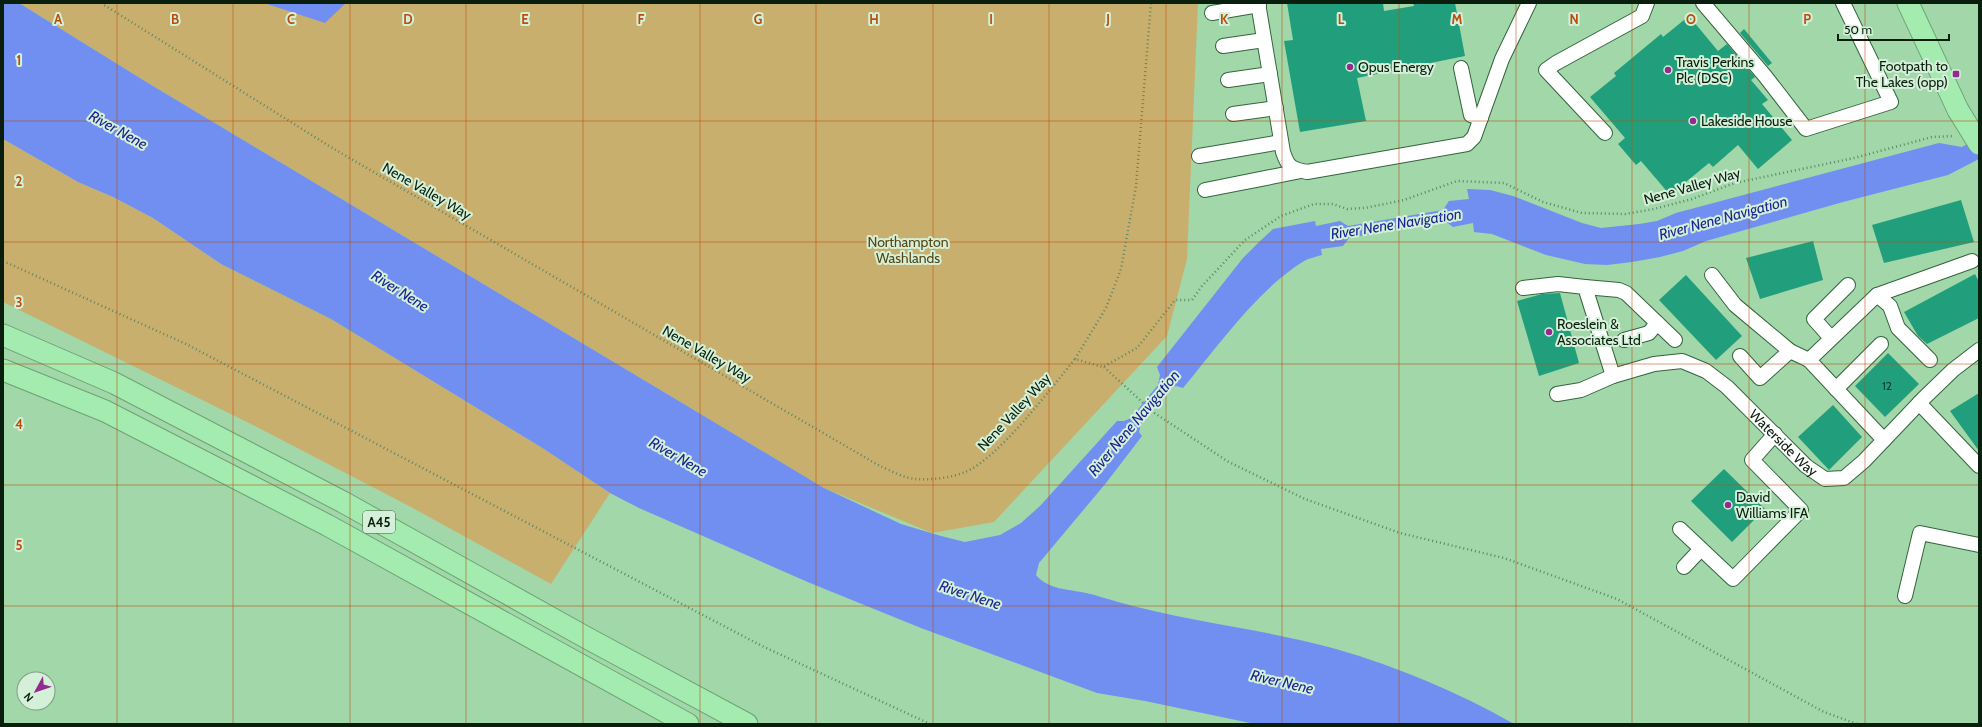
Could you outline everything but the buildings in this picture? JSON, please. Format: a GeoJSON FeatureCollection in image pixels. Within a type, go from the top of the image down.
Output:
{"type":"FeatureCollection","features":[{"type":"Feature","properties":{"kind":"highway"},"geometry":{"type":"LineString","coordinates":[[1908,3],[1958,110],[1979,144]]}},
{"type":"Feature","properties":{"kind":"highway","name":"A45"},"geometry":{"type":"LineString","coordinates":[[3,335],[114,383],[343,502],[587,638],[747,724]]}},
{"type":"Feature","properties":{"kind":"highway","name":"A45"},"geometry":{"type":"LineString","coordinates":[[3,370],[105,411],[327,525],[688,724]]}},
{"type":"Feature","properties":{"kind":"street"},"geometry":{"type":"LineString","coordinates":[[1212,13],[1259,4],[1281,142],[1287,165],[1295,170],[1307,172],[1467,144],[1474,137],[1502,59],[1529,3]]}},
{"type":"Feature","properties":{"kind":"street"},"geometry":{"type":"LineString","coordinates":[[1606,133],[1546,70],[1642,16],[1647,3]]}},
{"type":"Feature","properties":{"kind":"street"},"geometry":{"type":"LineString","coordinates":[[1703,3],[1765,76],[1806,129],[1891,102],[1843,3]]}},
{"type":"Feature","properties":{"kind":"street"},"geometry":{"type":"LineString","coordinates":[[1223,46],[1264,40]]}},
{"type":"Feature","properties":{"kind":"street"},"geometry":{"type":"LineString","coordinates":[[1461,68],[1471,115],[1481,118]]}},
{"type":"Feature","properties":{"kind":"street"},"geometry":{"type":"LineString","coordinates":[[1228,80],[1270,74]]}},
{"type":"Feature","properties":{"kind":"street"},"geometry":{"type":"LineString","coordinates":[[1233,114],[1276,108]]}},
{"type":"Feature","properties":{"kind":"street"},"geometry":{"type":"LineString","coordinates":[[1199,156],[1281,142]]}},
{"type":"Feature","properties":{"kind":"street"},"geometry":{"type":"LineString","coordinates":[[1205,190],[1301,171]]}},
{"type":"Feature","properties":{"kind":"street"},"geometry":{"type":"LineString","coordinates":[[1808,360],[1877,295],[1972,260]]}},
{"type":"Feature","properties":{"kind":"street"},"geometry":{"type":"LineString","coordinates":[[1712,275],[1736,305],[1790,351],[1808,360],[1884,440]]}},
{"type":"Feature","properties":{"kind":"street"},"geometry":{"type":"LineString","coordinates":[[1523,288],[1558,284],[1619,290],[1626,293],[1675,340]]}},
{"type":"Feature","properties":{"kind":"street"},"geometry":{"type":"LineString","coordinates":[[1831,338],[1814,319],[1848,285]]}},
{"type":"Feature","properties":{"kind":"street"},"geometry":{"type":"LineString","coordinates":[[1585,287],[1613,376]]}},
{"type":"Feature","properties":{"kind":"street"},"geometry":{"type":"LineString","coordinates":[[1877,295],[1890,306],[1898,328],[1930,360]]}},
{"type":"Feature","properties":{"kind":"street"},"geometry":{"type":"LineString","coordinates":[[1624,340],[1649,333],[1657,323]]}},
{"type":"Feature","properties":{"kind":"street"},"geometry":{"type":"LineString","coordinates":[[1836,389],[1881,344]]}},
{"type":"Feature","properties":{"kind":"street","name":"Waterside Way"},"geometry":{"type":"LineString","coordinates":[[1557,394],[1581,390],[1613,376],[1654,364],[1682,361],[1706,371],[1727,387],[1806,466],[1825,479],[1844,478],[1864,461],[1919,403],[1953,370],[1979,350]]}},
{"type":"Feature","properties":{"kind":"street"},"geometry":{"type":"LineString","coordinates":[[1740,356],[1760,378],[1790,351]]}},
{"type":"Feature","properties":{"kind":"street"},"geometry":{"type":"LineString","coordinates":[[1919,403],[1979,466]]}},
{"type":"Feature","properties":{"kind":"street"},"geometry":{"type":"LineString","coordinates":[[1680,529],[1733,579],[1801,510],[1752,460],[1775,434]]}},
{"type":"Feature","properties":{"kind":"street"},"geometry":{"type":"LineString","coordinates":[[1905,596],[1920,533],[1979,545]]}},
{"type":"Feature","properties":{"kind":"street"},"geometry":{"type":"LineString","coordinates":[[1684,567],[1701,549]]}},
{"type":"Feature","properties":{"kind":"path","name":"Nene Valley Way"},"geometry":{"type":"LineString","coordinates":[[101,3],[334,149],[880,466],[915,479],[942,478],[966,472],[986,458],[1011,434],[1075,359],[1106,308],[1121,269],[1136,186],[1151,3]]}},
{"type":"Feature","properties":{"kind":"path","name":"Nene Valley Way"},"geometry":{"type":"LineString","coordinates":[[1103,367],[1137,348],[1175,300],[1192,300],[1202,286],[1245,240],[1281,216],[1314,204],[1333,204],[1347,209],[1365,208],[1404,200],[1456,181],[1504,183],[1543,202],[1582,213],[1625,214],[1654,209],[1692,199],[1735,183],[1854,158],[1932,137],[1956,135]]}},
{"type":"Feature","properties":{"kind":"path"},"geometry":{"type":"LineString","coordinates":[[3,260],[186,344],[762,646],[930,724]]}},
{"type":"Feature","properties":{"kind":"path"},"geometry":{"type":"LineString","coordinates":[[1075,359],[1103,367],[1140,402],[1153,412],[1227,461],[1305,499],[1400,533],[1504,558],[1617,599],[1824,712],[1857,724]]}},
{"type":"Feature","properties":{"kind":"green space","name":"Northampton Washlands"},"geometry":{"type":"Polygon","coordinates":[[[19,3],[1198,3],[1187,259],[1167,336],[994,522],[932,533],[824,488],[148,83],[19,3]]]}},
{"type":"Feature","properties":{"kind":"green space"},"geometry":{"type":"Polygon","coordinates":[[[3,139],[78,182],[113,197],[153,218],[221,264],[331,319],[544,449],[610,493],[551,584],[411,507],[253,425],[3,302],[3,139]]]}},
{"type":"Feature","properties":{"kind":"water"},"geometry":{"type":"Polygon","coordinates":[[[3,3],[19,3],[148,83],[824,488],[901,524],[965,542],[1000,535],[1021,523],[1040,506],[1117,421],[1124,421],[1131,418],[1158,385],[1160,375],[1157,367],[1243,258],[1273,229],[1315,221],[1316,226],[1340,221],[1348,226],[1443,210],[1449,201],[1469,199],[1467,189],[1490,190],[1513,196],[1582,223],[1601,228],[1657,221],[1676,213],[1939,143],[1962,147],[1979,137],[1979,159],[1948,175],[1843,202],[1706,241],[1683,251],[1632,262],[1607,265],[1585,264],[1546,255],[1492,234],[1474,232],[1473,223],[1453,227],[1445,221],[1349,238],[1343,246],[1321,249],[1322,255],[1306,260],[1287,273],[1270,287],[1239,319],[1183,388],[1176,386],[1171,388],[1141,424],[1139,432],[1142,436],[1106,483],[1039,563],[1036,575],[1047,584],[1059,588],[1090,594],[1172,615],[1309,642],[1359,656],[1427,681],[1471,701],[1514,724],[1255,724],[1145,701],[1097,693],[921,628],[810,583],[639,508],[610,493],[544,449],[331,319],[221,264],[153,218],[113,197],[78,182],[3,139],[3,3]]]}},
{"type":"Feature","properties":{"kind":"water"},"geometry":{"type":"Polygon","coordinates":[[[264,3],[346,3],[325,23],[264,3]]]}},
{"type":"Feature","properties":{"kind":"place","name":"Opus Energy"},"geometry":{"type":"Point","coordinates":[1350,67]}},
{"type":"Feature","properties":{"kind":"place","name":"Travis Perkins Plc (DSC)"},"geometry":{"type":"Point","coordinates":[1668,70]}},
{"type":"Feature","properties":{"kind":"place","name":"Footpath to The Lakes (opp)"},"geometry":{"type":"Point","coordinates":[1956,74]}},
{"type":"Feature","properties":{"kind":"place","name":"Lakeside House"},"geometry":{"type":"Point","coordinates":[1693,121]}},
{"type":"Feature","properties":{"kind":"place","name":"Roeslein & Associates Ltd"},"geometry":{"type":"Point","coordinates":[1549,332]}},
{"type":"Feature","properties":{"kind":"place","name":"David Williams IFA"},"geometry":{"type":"Point","coordinates":[1728,505]}},
{"type":"Feature","properties":{"kind":"water label","name":"River Nene"},"geometry":{"type":"Point","coordinates":[118,130]}},
{"type":"Feature","properties":{"kind":"water label","name":"River Nene Navigation"},"geometry":{"type":"Point","coordinates":[1723,218]}},
{"type":"Feature","properties":{"kind":"water label","name":"River Nene Navigation"},"geometry":{"type":"Point","coordinates":[1396,224]}},
{"type":"Feature","properties":{"kind":"water label","name":"River Nene"},"geometry":{"type":"Point","coordinates":[400,291]}},
{"type":"Feature","properties":{"kind":"water label","name":"River Nene Navigation"},"geometry":{"type":"Point","coordinates":[1134,423]}},
{"type":"Feature","properties":{"kind":"water label","name":"River Nene"},"geometry":{"type":"Point","coordinates":[678,457]}},
{"type":"Feature","properties":{"kind":"water label","name":"River Nene"},"geometry":{"type":"Point","coordinates":[970,595]}},
{"type":"Feature","properties":{"kind":"water label","name":"River Nene"},"geometry":{"type":"Point","coordinates":[1282,682]}}]}
